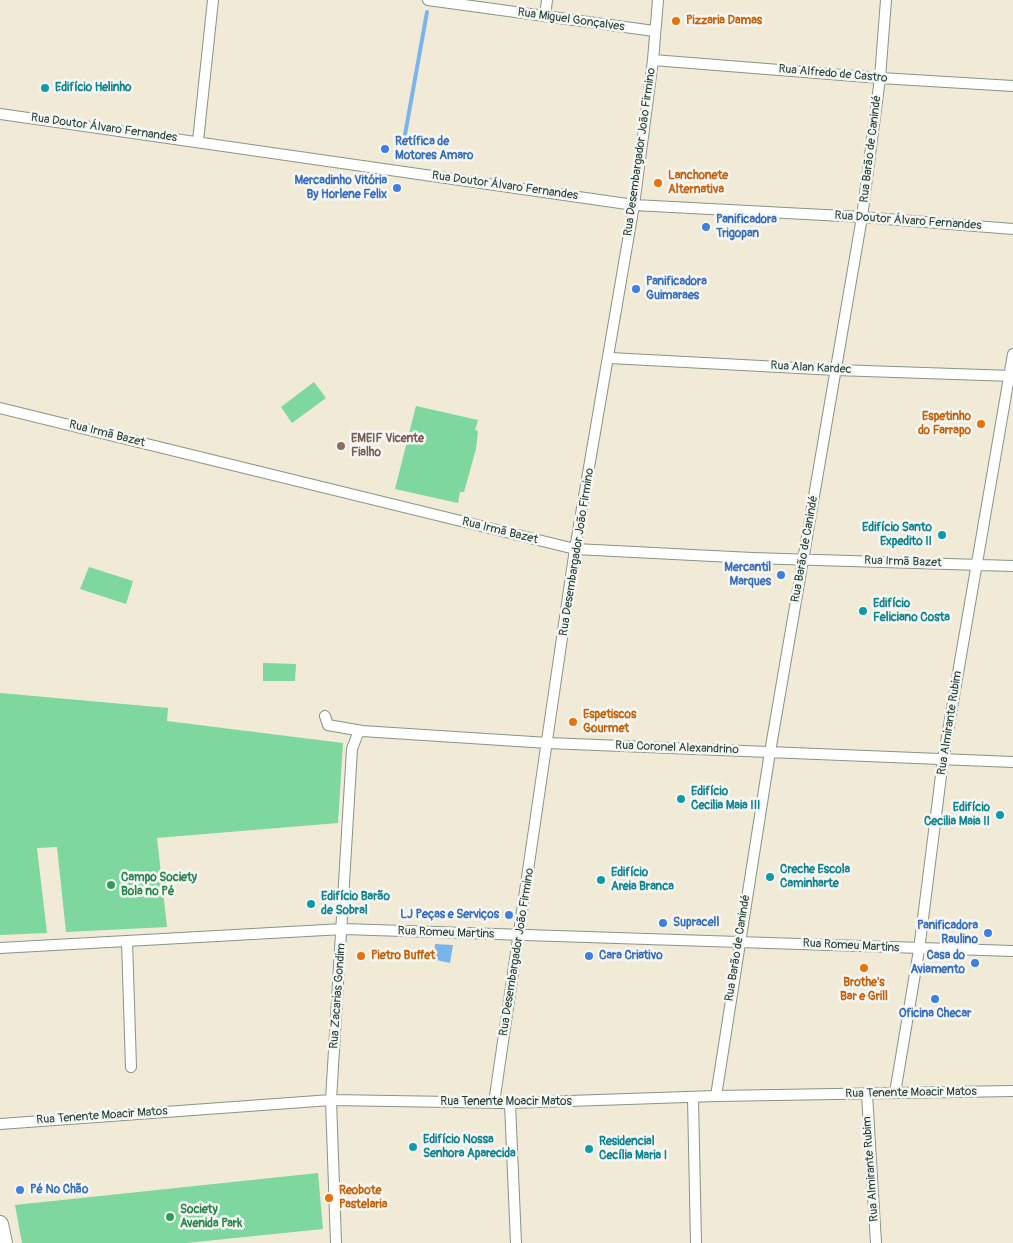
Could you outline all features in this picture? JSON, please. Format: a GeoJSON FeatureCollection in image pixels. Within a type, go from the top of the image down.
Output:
{"type":"FeatureCollection","features":[{"type":"Feature","properties":{"kind":"main road"},"geometry":{"type":"LineString","coordinates":[[0,1224],[4,1243]]}},
{"type":"Feature","properties":{"kind":"street"},"geometry":{"type":"LineString","coordinates":[[198,141],[213,0]]}},
{"type":"Feature","properties":{"kind":"street","name":"Rua Miguel Gonçalves"},"geometry":{"type":"LineString","coordinates":[[428,0],[654,31]]}},
{"type":"Feature","properties":{"kind":"street"},"geometry":{"type":"LineString","coordinates":[[545,16],[547,0]]}},
{"type":"Feature","properties":{"kind":"street","name":"Rua Desembargador João Firmino"},"geometry":{"type":"LineString","coordinates":[[494,1103],[575,549],[610,358],[634,205],[653,60],[658,0]]}},
{"type":"Feature","properties":{"kind":"street","name":"Rua Barão de Canindé"},"geometry":{"type":"LineString","coordinates":[[716,1096],[770,752],[862,217],[880,78],[886,0]]}},
{"type":"Feature","properties":{"kind":"street","name":"Rua Alfredo de Castro"},"geometry":{"type":"LineString","coordinates":[[653,60],[880,78],[1013,86]]}},
{"type":"Feature","properties":{"kind":"street","name":"Rua Doutor Álvaro Fernandes"},"geometry":{"type":"LineString","coordinates":[[0,114],[634,205],[862,217],[1013,229]]}},
{"type":"Feature","properties":{"kind":"street","name":"Rua Almirante Rubim"},"geometry":{"type":"LineString","coordinates":[[895,1093],[919,950],[943,760],[1011,376],[1013,354]]}},
{"type":"Feature","properties":{"kind":"street","name":"Rua Alan Kardec"},"geometry":{"type":"LineString","coordinates":[[610,358],[836,370],[1011,376]]}},
{"type":"Feature","properties":{"kind":"street","name":"Rua Irmã Bazet"},"geometry":{"type":"LineString","coordinates":[[0,408],[575,549],[1013,566]]}},
{"type":"Feature","properties":{"kind":"street","name":"Rua Coronel Alexandrino"},"geometry":{"type":"LineString","coordinates":[[325,716],[328,725],[362,731],[548,743],[1013,762]]}},
{"type":"Feature","properties":{"kind":"street","name":"Rua Zacarias Gondim"},"geometry":{"type":"LineString","coordinates":[[336,1243],[331,1100],[343,929],[352,749],[355,738],[362,731]]}},
{"type":"Feature","properties":{"kind":"street","name":"Rua Romeu Martins"},"geometry":{"type":"LineString","coordinates":[[0,948],[343,929],[739,941],[919,950],[1013,952]]}},
{"type":"Feature","properties":{"kind":"street"},"geometry":{"type":"LineString","coordinates":[[127,941],[131,1067]]}},
{"type":"Feature","properties":{"kind":"street","name":"Rua Tenente Moacir Matos"},"geometry":{"type":"LineString","coordinates":[[0,1124],[331,1100],[510,1103],[716,1096],[1013,1091]]}},
{"type":"Feature","properties":{"kind":"street","name":"Rua Almirante Rubim"},"geometry":{"type":"LineString","coordinates":[[867,1094],[876,1243]]}},
{"type":"Feature","properties":{"kind":"street"},"geometry":{"type":"LineString","coordinates":[[693,1098],[696,1243]]}},
{"type":"Feature","properties":{"kind":"street"},"geometry":{"type":"LineString","coordinates":[[510,1103],[516,1243]]}},
{"type":"Feature","properties":{"kind":"green space"},"geometry":{"type":"Polygon","coordinates":[[[314,382],[326,398],[292,423],[281,407],[314,382]]]}},
{"type":"Feature","properties":{"kind":"green space"},"geometry":{"type":"Polygon","coordinates":[[[416,406],[478,420],[475,430],[478,431],[476,449],[464,492],[460,492],[458,503],[395,489],[416,406]]]}},
{"type":"Feature","properties":{"kind":"green space"},"geometry":{"type":"Polygon","coordinates":[[[89,567],[133,581],[126,604],[80,589],[89,567]]]}},
{"type":"Feature","properties":{"kind":"green space"},"geometry":{"type":"Polygon","coordinates":[[[263,663],[296,664],[295,681],[263,681],[263,663]]]}},
{"type":"Feature","properties":{"kind":"green space"},"geometry":{"type":"Polygon","coordinates":[[[0,693],[168,708],[167,721],[343,743],[338,823],[157,838],[167,927],[66,932],[57,847],[37,848],[47,933],[0,935],[0,693]]]}},
{"type":"Feature","properties":{"kind":"green space","name":"Society Avenida Park"},"geometry":{"type":"Polygon","coordinates":[[[318,1173],[323,1229],[186,1243],[22,1243],[15,1205],[318,1173]]]}},
{"type":"Feature","properties":{"kind":"water"},"geometry":{"type":"Polygon","coordinates":[[[435,944],[453,945],[450,963],[436,960],[434,957],[435,944]]]}},
{"type":"Feature","properties":{"kind":"waterway"},"geometry":{"type":"LineString","coordinates":[[401,157],[427,12]]}},
{"type":"Feature","properties":{"kind":"place","name":"Pizzaria Damas"},"geometry":{"type":"Point","coordinates":[676,21]}},
{"type":"Feature","properties":{"kind":"place","name":"Edifício Helinho"},"geometry":{"type":"Point","coordinates":[45,88]}},
{"type":"Feature","properties":{"kind":"place","name":"Retífica de Motores Amaro"},"geometry":{"type":"Point","coordinates":[385,149]}},
{"type":"Feature","properties":{"kind":"place","name":"Lanchonete Alternativa"},"geometry":{"type":"Point","coordinates":[658,183]}},
{"type":"Feature","properties":{"kind":"place","name":"Mercadinho Vitória By Horlene Felix"},"geometry":{"type":"Point","coordinates":[397,188]}},
{"type":"Feature","properties":{"kind":"place","name":"Panificadora Trigopan"},"geometry":{"type":"Point","coordinates":[706,227]}},
{"type":"Feature","properties":{"kind":"place","name":"Panificadora Guimaraes"},"geometry":{"type":"Point","coordinates":[636,289]}},
{"type":"Feature","properties":{"kind":"place","name":"Espetinho do Farrapo"},"geometry":{"type":"Point","coordinates":[981,424]}},
{"type":"Feature","properties":{"kind":"place","name":"EMEIF Vicente Fialho"},"geometry":{"type":"Point","coordinates":[341,446]}},
{"type":"Feature","properties":{"kind":"place","name":"Edifício Santo Expedito II"},"geometry":{"type":"Point","coordinates":[942,535]}},
{"type":"Feature","properties":{"kind":"place","name":"Mercantil Marques"},"geometry":{"type":"Point","coordinates":[781,575]}},
{"type":"Feature","properties":{"kind":"place","name":"Edifício Feliciano Costa"},"geometry":{"type":"Point","coordinates":[863,611]}},
{"type":"Feature","properties":{"kind":"place","name":"Espetiscos Gourmet"},"geometry":{"type":"Point","coordinates":[573,722]}},
{"type":"Feature","properties":{"kind":"place","name":"Edifício Cecilia Maia III"},"geometry":{"type":"Point","coordinates":[681,799]}},
{"type":"Feature","properties":{"kind":"place","name":"Edifício Cecilia Maia II"},"geometry":{"type":"Point","coordinates":[1000,815]}},
{"type":"Feature","properties":{"kind":"place","name":"Creche Escola Caminharte"},"geometry":{"type":"Point","coordinates":[770,877]}},
{"type":"Feature","properties":{"kind":"place","name":"Edifício Areia Branca"},"geometry":{"type":"Point","coordinates":[601,880]}},
{"type":"Feature","properties":{"kind":"place","name":"Campo Society Bola no Pé"},"geometry":{"type":"Point","coordinates":[111,885]}},
{"type":"Feature","properties":{"kind":"place","name":"Edifício Barão de Sobral"},"geometry":{"type":"Point","coordinates":[311,904]}},
{"type":"Feature","properties":{"kind":"place","name":"LJ Peças e Serviços"},"geometry":{"type":"Point","coordinates":[509,915]}},
{"type":"Feature","properties":{"kind":"place","name":"Supracell"},"geometry":{"type":"Point","coordinates":[663,923]}},
{"type":"Feature","properties":{"kind":"place","name":"Panificadora Raulino"},"geometry":{"type":"Point","coordinates":[988,933]}},
{"type":"Feature","properties":{"kind":"place","name":"Pietro Buffet"},"geometry":{"type":"Point","coordinates":[361,956]}},
{"type":"Feature","properties":{"kind":"place","name":"Cara Criativo"},"geometry":{"type":"Point","coordinates":[589,956]}},
{"type":"Feature","properties":{"kind":"place","name":"Casa do Aviamento"},"geometry":{"type":"Point","coordinates":[975,963]}},
{"type":"Feature","properties":{"kind":"place","name":"Brothe's Bar e Grill"},"geometry":{"type":"Point","coordinates":[864,968]}},
{"type":"Feature","properties":{"kind":"place","name":"Oficina Checar"},"geometry":{"type":"Point","coordinates":[935,999]}},
{"type":"Feature","properties":{"kind":"place","name":"Edifício Nossa Senhora Aparecida"},"geometry":{"type":"Point","coordinates":[413,1147]}},
{"type":"Feature","properties":{"kind":"place","name":"Residencial Cecília Maria I"},"geometry":{"type":"Point","coordinates":[589,1149]}},
{"type":"Feature","properties":{"kind":"place","name":"Pé No Chão"},"geometry":{"type":"Point","coordinates":[20,1190]}},
{"type":"Feature","properties":{"kind":"place","name":"Reobote Pastelaria"},"geometry":{"type":"Point","coordinates":[329,1198]}},
{"type":"Feature","properties":{"kind":"place","name":"Society Avenida Park"},"geometry":{"type":"Point","coordinates":[170,1217]}}]}
